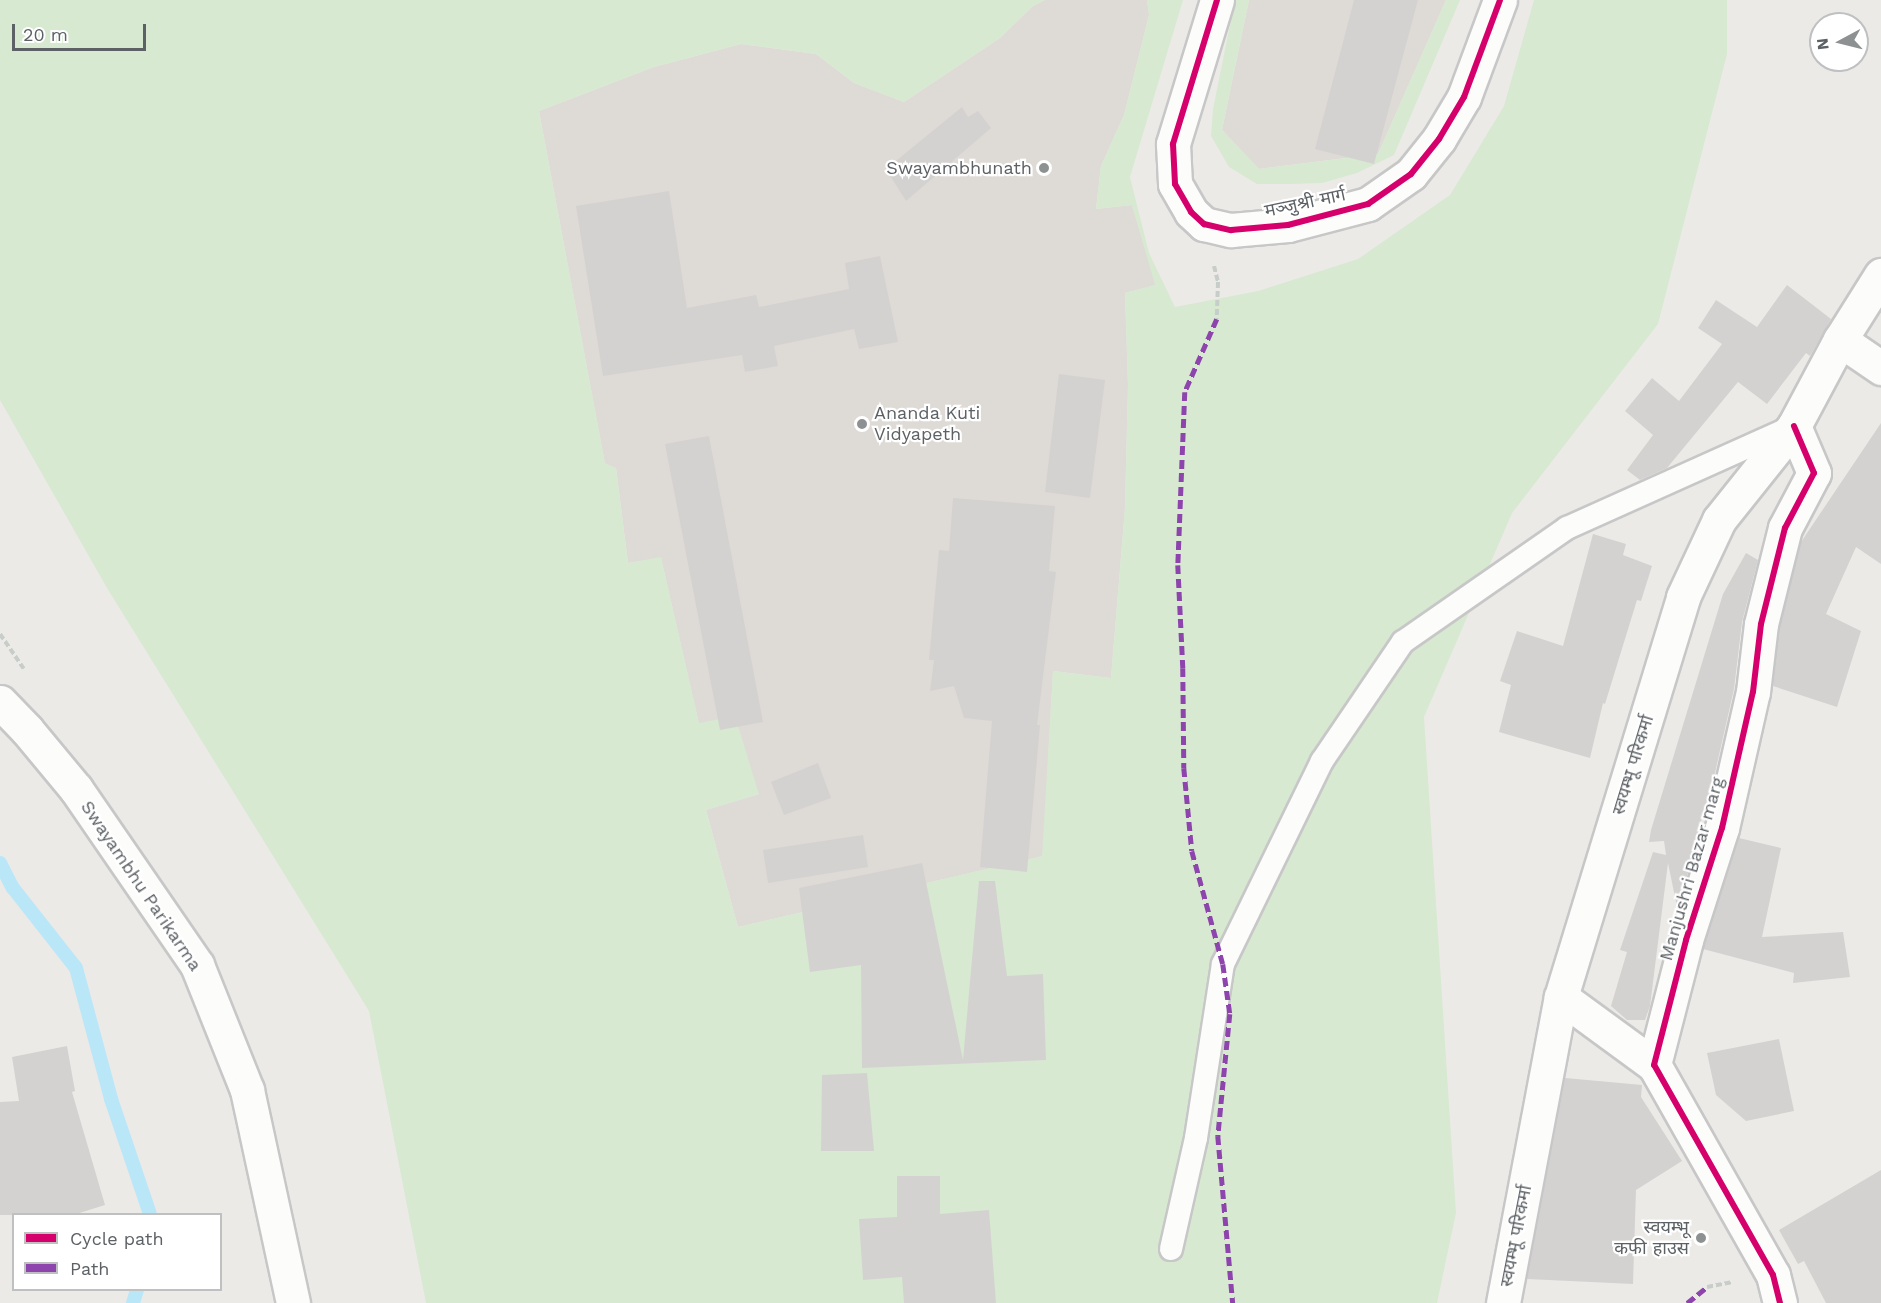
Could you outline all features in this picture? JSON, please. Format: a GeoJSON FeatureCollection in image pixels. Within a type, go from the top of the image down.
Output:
{"type":"FeatureCollection","features":[{"type":"Feature","properties":{"kind":"main road"},"geometry":{"type":"LineString","coordinates":[[1204,224],[1191,212],[1175,184],[1173,144],[1217,0]]}},
{"type":"Feature","properties":{"kind":"main road","name":"मञ्जुश्री मार्ग"},"geometry":{"type":"LineString","coordinates":[[1204,224],[1232,230],[1288,225],[1368,204],[1412,174],[1439,139],[1464,97],[1500,0]]}},
{"type":"Feature","properties":{"kind":"main road","name":"स्वयम्भू परिकर्मा"},"geometry":{"type":"LineString","coordinates":[[1503,1303],[1561,997],[1683,597],[1719,520],[1794,426],[1840,340],[1881,275]]}},
{"type":"Feature","properties":{"kind":"main road"},"geometry":{"type":"LineString","coordinates":[[1840,340],[1881,368]]}},
{"type":"Feature","properties":{"kind":"main road","name":"Manjushri Bazar marg"},"geometry":{"type":"LineString","coordinates":[[1654,1065],[1686,940],[1722,828],[1753,692],[1761,624],[1785,528],[1814,473],[1794,426]]}},
{"type":"Feature","properties":{"kind":"main road","name":"Swayambhu Parikarma"},"geometry":{"type":"LineString","coordinates":[[0,702],[27,730],[76,789],[197,966],[247,1090],[293,1303]]}},
{"type":"Feature","properties":{"kind":"main road"},"geometry":{"type":"LineString","coordinates":[[1561,997],[1578,1007],[1654,1065],[1773,1275],[1780,1303]]}},
{"type":"Feature","properties":{"kind":"lane"},"geometry":{"type":"LineString","coordinates":[[1171,1249],[1196,1138],[1222,964],[1322,761],[1403,642],[1567,528],[1794,426]]}},
{"type":"Feature","properties":{"kind":"path"},"geometry":{"type":"LineString","coordinates":[[1204,224],[1218,282],[1217,319]]}},
{"type":"Feature","properties":{"kind":"shaded area","name":"Ananda Kuti Vidyapeth"},"geometry":{"type":"Polygon","coordinates":[[[1045,0],[1147,0],[1149,15],[1124,115],[1101,166],[1096,209],[1132,205],[1156,285],[1125,293],[1128,385],[1125,508],[1111,678],[1053,671],[1043,856],[738,927],[706,810],[759,794],[699,724],[661,558],[628,563],[616,468],[605,464],[539,111],[654,67],[741,44],[816,54],[854,83],[904,102],[1000,38],[1033,6],[1045,0]]]}},
{"type":"Feature","properties":{"kind":"shaded area"},"geometry":{"type":"Polygon","coordinates":[[[1249,0],[1446,0],[1378,154],[1259,169],[1222,130],[1249,0]]]}},
{"type":"Feature","properties":{"kind":"green space"},"geometry":{"type":"Polygon","coordinates":[[[0,0],[1045,0],[1033,6],[1000,38],[904,102],[854,83],[816,54],[741,44],[654,67],[539,111],[605,463],[616,468],[628,563],[661,557],[699,723],[735,716],[759,794],[706,810],[738,927],[1042,856],[1053,671],[1111,678],[1125,508],[1128,385],[1125,293],[1155,285],[1132,205],[1096,209],[1101,166],[1124,115],[1149,15],[1147,0],[1183,0],[1130,177],[1149,253],[1175,307],[1258,291],[1358,259],[1450,195],[1504,106],[1534,0],[1727,0],[1727,54],[1658,324],[1512,513],[1424,717],[1456,1213],[1437,1303],[426,1303],[369,1011],[107,588],[0,400],[0,0]]]}},
{"type":"Feature","properties":{"kind":"green space"},"geometry":{"type":"Polygon","coordinates":[[[1235,0],[1249,0],[1222,130],[1259,169],[1378,154],[1446,0],[1460,0],[1394,155],[1357,173],[1322,183],[1257,184],[1229,167],[1211,136],[1213,109],[1235,0]]]}},
{"type":"Feature","properties":{"kind":"building"},"geometry":{"type":"Polygon","coordinates":[[[1354,0],[1418,0],[1374,164],[1315,149],[1354,0]]]}},
{"type":"Feature","properties":{"kind":"building"},"geometry":{"type":"Polygon","coordinates":[[[962,107],[968,117],[978,111],[991,128],[906,201],[886,169],[962,107]]]}},
{"type":"Feature","properties":{"kind":"building"},"geometry":{"type":"Polygon","coordinates":[[[669,191],[687,308],[756,295],[759,307],[849,289],[845,263],[880,256],[898,342],[859,349],[854,329],[774,346],[778,366],[745,372],[742,355],[603,376],[576,206],[669,191]]]}},
{"type":"Feature","properties":{"kind":"building"},"geometry":{"type":"Polygon","coordinates":[[[1787,285],[1831,319],[1810,356],[1806,353],[1767,404],[1738,382],[1667,468],[1640,480],[1627,470],[1653,435],[1625,411],[1652,378],[1679,401],[1722,344],[1698,328],[1716,300],[1757,327],[1787,285]]]}},
{"type":"Feature","properties":{"kind":"building"},"geometry":{"type":"Polygon","coordinates":[[[1059,374],[1105,380],[1090,498],[1045,492],[1059,374]]]}},
{"type":"Feature","properties":{"kind":"building"},"geometry":{"type":"Polygon","coordinates":[[[1881,423],[1881,564],[1856,547],[1826,614],[1861,631],[1837,707],[1773,686],[1779,627],[1801,542],[1881,423]]]}},
{"type":"Feature","properties":{"kind":"building"},"geometry":{"type":"Polygon","coordinates":[[[709,436],[763,722],[720,730],[665,444],[709,436]]]}},
{"type":"Feature","properties":{"kind":"building"},"geometry":{"type":"Polygon","coordinates":[[[953,498],[1055,506],[1049,571],[1056,572],[1037,725],[1040,725],[1027,872],[980,867],[992,721],[964,718],[954,686],[930,691],[934,660],[929,660],[939,550],[949,551],[953,498]]]}},
{"type":"Feature","properties":{"kind":"building"},"geometry":{"type":"Polygon","coordinates":[[[1593,534],[1626,544],[1623,555],[1652,566],[1641,601],[1637,600],[1605,704],[1603,703],[1590,758],[1499,732],[1511,685],[1500,681],[1517,631],[1563,646],[1593,534]]]}},
{"type":"Feature","properties":{"kind":"building"},"geometry":{"type":"Polygon","coordinates":[[[1746,553],[1758,560],[1742,622],[1734,689],[1714,777],[1699,828],[1702,829],[1677,907],[1668,863],[1650,1006],[1645,1020],[1627,1020],[1611,1006],[1627,952],[1620,950],[1653,852],[1666,855],[1664,841],[1649,842],[1651,830],[1723,594],[1746,553]]]}},
{"type":"Feature","properties":{"kind":"building"},"geometry":{"type":"Polygon","coordinates":[[[818,763],[831,798],[784,815],[771,782],[818,763]]]}},
{"type":"Feature","properties":{"kind":"building"},"geometry":{"type":"Polygon","coordinates":[[[863,835],[868,867],[768,883],[763,850],[863,835]]]}},
{"type":"Feature","properties":{"kind":"building"},"geometry":{"type":"Polygon","coordinates":[[[1739,838],[1781,848],[1762,937],[1843,932],[1850,977],[1793,983],[1794,973],[1703,949],[1739,838]]]}},
{"type":"Feature","properties":{"kind":"building"},"geometry":{"type":"Polygon","coordinates":[[[922,863],[963,1060],[979,881],[995,881],[1007,976],[1043,974],[1046,1060],[862,1068],[861,965],[810,972],[799,888],[922,863]]]}},
{"type":"Feature","properties":{"kind":"building"},"geometry":{"type":"Polygon","coordinates":[[[1779,1039],[1794,1111],[1746,1121],[1716,1095],[1707,1053],[1779,1039]]]}},
{"type":"Feature","properties":{"kind":"building"},"geometry":{"type":"Polygon","coordinates":[[[67,1046],[75,1091],[72,1092],[105,1205],[79,1213],[0,1215],[0,1102],[19,1101],[12,1057],[67,1046]]]}},
{"type":"Feature","properties":{"kind":"building"},"geometry":{"type":"Polygon","coordinates":[[[867,1073],[874,1151],[821,1151],[822,1075],[867,1073]]]}},
{"type":"Feature","properties":{"kind":"building"},"geometry":{"type":"Polygon","coordinates":[[[1565,1078],[1642,1085],[1641,1097],[1682,1161],[1636,1190],[1633,1284],[1527,1279],[1565,1078]]]}},
{"type":"Feature","properties":{"kind":"building"},"geometry":{"type":"Polygon","coordinates":[[[1881,1170],[1881,1303],[1826,1303],[1804,1261],[1798,1264],[1779,1230],[1881,1170]]]}},
{"type":"Feature","properties":{"kind":"building"},"geometry":{"type":"Polygon","coordinates":[[[897,1176],[940,1176],[940,1214],[989,1210],[996,1303],[904,1303],[902,1277],[863,1280],[859,1219],[897,1217],[897,1176]]]}},
{"type":"Feature","properties":{"kind":"waterway"},"geometry":{"type":"LineString","coordinates":[[0,863],[13,888],[76,968],[111,1099],[150,1213]]}},
{"type":"Feature","properties":{"kind":"waterway"},"geometry":{"type":"LineString","coordinates":[[133,1303],[137,1291]]}},
{"type":"Feature","properties":{"kind":"marked path"},"geometry":{"type":"LineString","coordinates":[[1217,319],[1185,392],[1178,565],[1183,668],[1184,768],[1192,851],[1223,964],[1230,1014],[1218,1136],[1233,1303]]}},
{"type":"Feature","properties":{"kind":"marked path"},"geometry":{"type":"LineString","coordinates":[[1687,1303],[1707,1287]]}},
{"type":"Feature","properties":{"kind":"cycle path"},"geometry":{"type":"LineString","coordinates":[[1217,0],[1173,144],[1175,184],[1191,212],[1204,224],[1231,230],[1288,225],[1368,204],[1411,174],[1439,139],[1464,97],[1500,0]]}},
{"type":"Feature","properties":{"kind":"cycle path"},"geometry":{"type":"LineString","coordinates":[[1780,1303],[1773,1275],[1654,1065],[1686,940],[1722,828],[1753,692],[1761,624],[1785,528],[1814,473],[1794,426]]}},
{"type":"Feature","properties":{"kind":"place","name":"Swayambhunath"},"geometry":{"type":"Point","coordinates":[1044,168]}},
{"type":"Feature","properties":{"kind":"place","name":"Ananda Kuti Vidyapeth"},"geometry":{"type":"Point","coordinates":[862,424]}},
{"type":"Feature","properties":{"kind":"place","name":"स्वयम्भू कफी हाउस"},"geometry":{"type":"Point","coordinates":[1701,1238]}}]}
